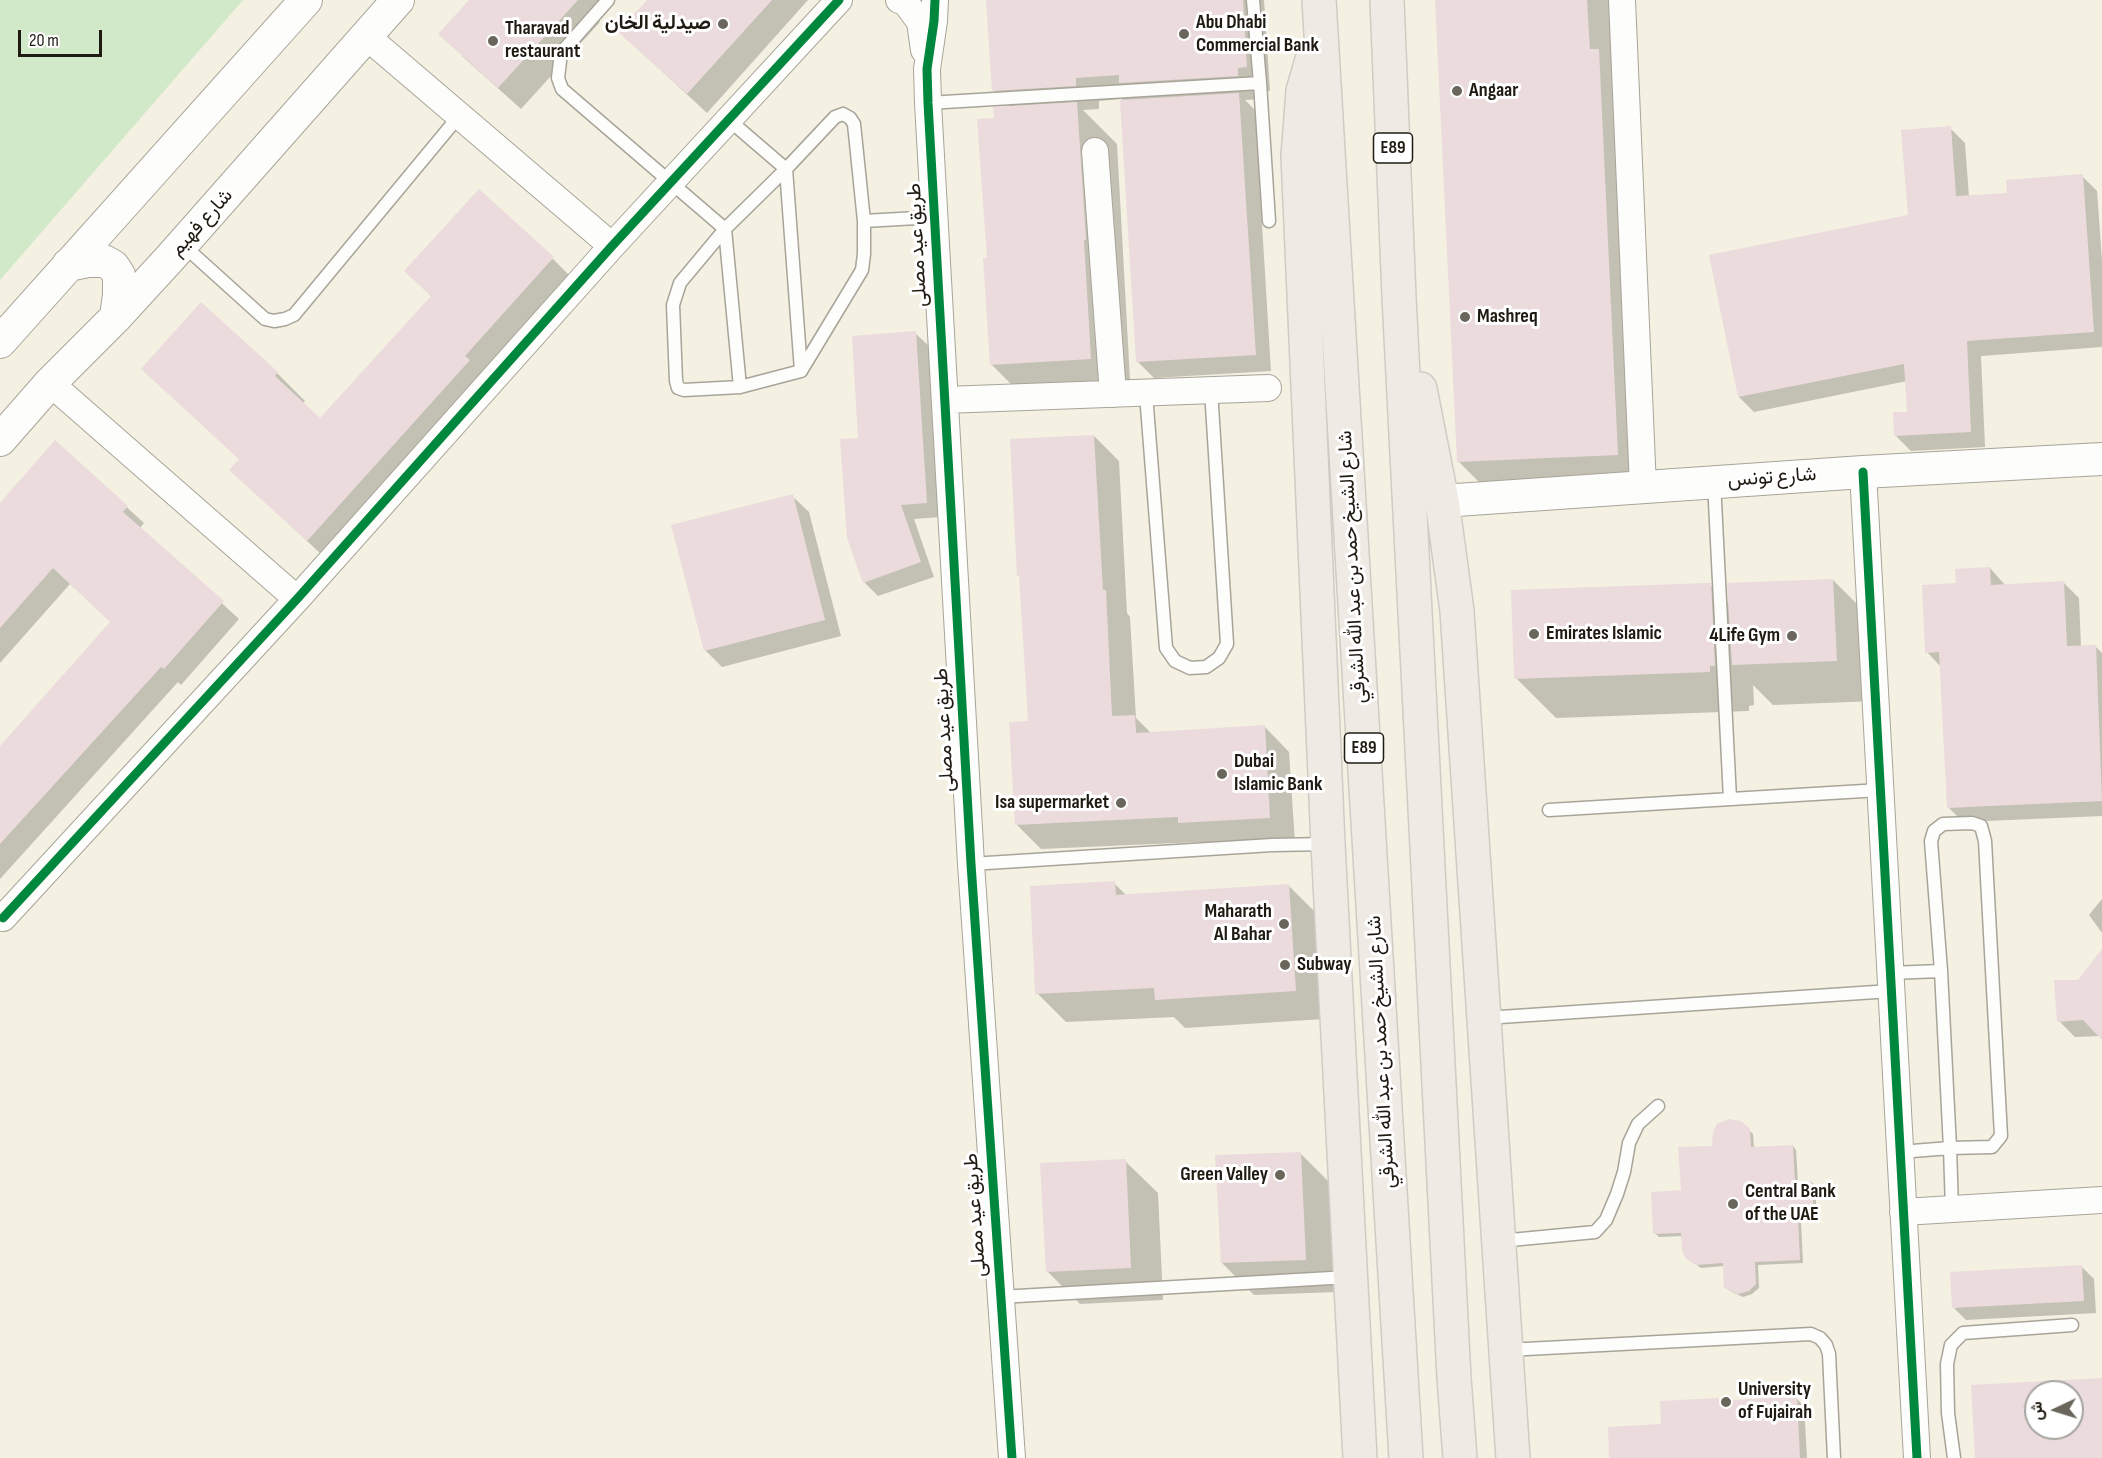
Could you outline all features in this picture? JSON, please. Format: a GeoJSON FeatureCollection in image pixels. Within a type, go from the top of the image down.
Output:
{"type":"FeatureCollection","features":[{"type":"Feature","properties":{"kind":"highway","name":"شارع الشيخ حمد بن عبد الله الشرقي"},"geometry":{"type":"LineString","coordinates":[[1319,0],[1406,1458]]}},
{"type":"Feature","properties":{"kind":"highway","name":"E89"},"geometry":{"type":"LineString","coordinates":[[1387,0],[1399,297],[1460,1458]]}},
{"type":"Feature","properties":{"kind":"highway"},"geometry":{"type":"LineString","coordinates":[[1321,39],[1304,91],[1298,156],[1328,844],[1360,1458]]}},
{"type":"Feature","properties":{"kind":"highway"},"geometry":{"type":"LineString","coordinates":[[1399,297],[1424,403],[1442,501],[1456,611],[1513,1458]]}},
{"type":"Feature","properties":{"kind":"street"},"geometry":{"type":"LineString","coordinates":[[0,342],[306,0]]}},
{"type":"Feature","properties":{"kind":"street","name":"شارع فهيم"},"geometry":{"type":"LineString","coordinates":[[0,440],[50,383],[116,317],[398,0]]}},
{"type":"Feature","properties":{"kind":"street"},"geometry":{"type":"LineString","coordinates":[[1,919],[297,599],[612,246],[839,0]]}},
{"type":"Feature","properties":{"kind":"street"},"geometry":{"type":"LineString","coordinates":[[899,0],[906,3],[920,22],[927,69]]}},
{"type":"Feature","properties":{"kind":"street","name":"طريق عيد مصلى"},"geometry":{"type":"LineString","coordinates":[[935,0],[927,69],[928,103],[971,864],[1012,1458]]}},
{"type":"Feature","properties":{"kind":"street"},"geometry":{"type":"LineString","coordinates":[[1622,0],[1643,487]]}},
{"type":"Feature","properties":{"kind":"street"},"geometry":{"type":"LineString","coordinates":[[366,36],[612,246]]}},
{"type":"Feature","properties":{"kind":"street"},"geometry":{"type":"LineString","coordinates":[[1095,151],[1113,394]]}},
{"type":"Feature","properties":{"kind":"street"},"geometry":{"type":"LineString","coordinates":[[68,265],[104,261],[113,266],[119,275],[116,317]]}},
{"type":"Feature","properties":{"kind":"street"},"geometry":{"type":"LineString","coordinates":[[0,326],[47,289]]}},
{"type":"Feature","properties":{"kind":"street"},"geometry":{"type":"LineString","coordinates":[[50,383],[297,599]]}},
{"type":"Feature","properties":{"kind":"street"},"geometry":{"type":"LineString","coordinates":[[945,400],[1268,388]]}},
{"type":"Feature","properties":{"kind":"street","name":"شارع تونس"},"geometry":{"type":"LineString","coordinates":[[1442,501],[1863,472],[2102,459]]}},
{"type":"Feature","properties":{"kind":"street"},"geometry":{"type":"LineString","coordinates":[[1863,472],[1917,1458]]}},
{"type":"Feature","properties":{"kind":"street"},"geometry":{"type":"LineString","coordinates":[[1904,1212],[2102,1200]]}},
{"type":"Feature","properties":{"kind":"lane"},"geometry":{"type":"LineString","coordinates":[[608,0],[561,53],[558,78],[562,89],[725,229],[740,387]]}},
{"type":"Feature","properties":{"kind":"lane"},"geometry":{"type":"LineString","coordinates":[[1252,0],[1269,221]]}},
{"type":"Feature","properties":{"kind":"lane"},"geometry":{"type":"LineString","coordinates":[[928,103],[1260,83]]}},
{"type":"Feature","properties":{"kind":"lane"},"geometry":{"type":"LineString","coordinates":[[843,114],[850,118],[854,124],[864,221],[862,270],[801,371],[740,387],[684,390],[678,388],[673,305],[680,283],[725,229],[786,169],[835,117],[843,114]]}},
{"type":"Feature","properties":{"kind":"lane"},"geometry":{"type":"LineString","coordinates":[[182,244],[265,319],[274,321],[294,315],[459,116]]}},
{"type":"Feature","properties":{"kind":"lane"},"geometry":{"type":"LineString","coordinates":[[729,120],[786,169],[801,371]]}},
{"type":"Feature","properties":{"kind":"lane"},"geometry":{"type":"LineString","coordinates":[[864,221],[935,217]]}},
{"type":"Feature","properties":{"kind":"lane"},"geometry":{"type":"LineString","coordinates":[[1146,394],[1166,648],[1175,661],[1190,668],[1206,667],[1219,658],[1227,644],[1211,390]]}},
{"type":"Feature","properties":{"kind":"lane"},"geometry":{"type":"LineString","coordinates":[[1714,482],[1730,799]]}},
{"type":"Feature","properties":{"kind":"lane"},"geometry":{"type":"LineString","coordinates":[[1549,810],[1880,790]]}},
{"type":"Feature","properties":{"kind":"lane"},"geometry":{"type":"LineString","coordinates":[[1900,1152],[1950,1148],[1992,1147],[2001,1136],[1985,841],[1981,826],[1972,823],[1943,824],[1934,831],[1931,841],[1941,971],[1950,1148],[1952,1209]]}},
{"type":"Feature","properties":{"kind":"lane"},"geometry":{"type":"LineString","coordinates":[[971,864],[1260,846],[1328,844]]}},
{"type":"Feature","properties":{"kind":"lane"},"geometry":{"type":"LineString","coordinates":[[1484,1018],[1891,982],[1941,971]]}},
{"type":"Feature","properties":{"kind":"lane"},"geometry":{"type":"LineString","coordinates":[[1499,1241],[1595,1232],[1606,1220],[1617,1194],[1629,1143],[1638,1124],[1658,1106]]}},
{"type":"Feature","properties":{"kind":"lane"},"geometry":{"type":"LineString","coordinates":[[1000,1297],[1350,1277]]}},
{"type":"Feature","properties":{"kind":"lane"},"geometry":{"type":"LineString","coordinates":[[1954,1458],[1948,1413],[1947,1364],[1951,1345],[1963,1333],[2072,1325]]}},
{"type":"Feature","properties":{"kind":"lane"},"geometry":{"type":"LineString","coordinates":[[1506,1350],[1811,1334],[1820,1338],[1829,1354],[1834,1458]]}},
{"type":"Feature","properties":{"kind":"green space"},"geometry":{"type":"Polygon","coordinates":[[[0,0],[243,0],[0,280],[0,0]]]}},
{"type":"Feature","properties":{"kind":"building"},"geometry":{"type":"Polygon","coordinates":[[[469,0],[578,0],[498,88],[438,34],[469,0]]]}},
{"type":"Feature","properties":{"kind":"building"},"geometry":{"type":"Polygon","coordinates":[[[647,0],[772,0],[687,94],[618,32],[647,0]]]}},
{"type":"Feature","properties":{"kind":"building"},"geometry":{"type":"Polygon","coordinates":[[[986,0],[1243,0],[1247,67],[1238,68],[1238,76],[1119,83],[1119,75],[1076,78],[1076,86],[992,91],[986,0]]]}},
{"type":"Feature","properties":{"kind":"building"},"geometry":{"type":"Polygon","coordinates":[[[1435,0],[1587,0],[1590,49],[1599,49],[1618,455],[1457,462],[1435,0]]]}},
{"type":"Feature","properties":{"kind":"building"},"geometry":{"type":"Polygon","coordinates":[[[1239,93],[1256,355],[1136,362],[1120,100],[1239,93]]]}},
{"type":"Feature","properties":{"kind":"building"},"geometry":{"type":"Polygon","coordinates":[[[1077,102],[1091,359],[990,365],[983,258],[987,258],[977,119],[994,118],[993,107],[1077,102]]]}},
{"type":"Feature","properties":{"kind":"building"},"geometry":{"type":"Polygon","coordinates":[[[1951,126],[1956,196],[2007,193],[2006,180],[2083,174],[2094,332],[1967,341],[1971,432],[1894,436],[1893,412],[1907,412],[1904,364],[1738,397],[1709,255],[1908,215],[1901,130],[1951,126]]]}},
{"type":"Feature","properties":{"kind":"building"},"geometry":{"type":"Polygon","coordinates":[[[479,189],[554,257],[465,356],[470,360],[307,541],[229,470],[239,459],[141,369],[201,302],[278,372],[275,376],[320,418],[431,296],[404,271],[479,189]]]}},
{"type":"Feature","properties":{"kind":"building"},"geometry":{"type":"Polygon","coordinates":[[[916,331],[927,503],[901,505],[921,562],[863,583],[847,538],[840,439],[858,438],[852,336],[916,331]]]}},
{"type":"Feature","properties":{"kind":"building"},"geometry":{"type":"Polygon","coordinates":[[[1094,435],[1103,590],[1106,590],[1112,716],[1135,715],[1136,733],[1265,725],[1270,818],[1178,823],[1178,817],[1015,825],[1009,722],[1028,721],[1010,439],[1094,435]]]}},
{"type":"Feature","properties":{"kind":"building"},"geometry":{"type":"Polygon","coordinates":[[[55,440],[128,506],[123,512],[224,601],[164,669],[161,667],[0,844],[0,746],[110,622],[53,568],[0,628],[0,503],[55,440]]]}},
{"type":"Feature","properties":{"kind":"building"},"geometry":{"type":"Polygon","coordinates":[[[793,494],[825,620],[704,651],[671,525],[793,494]]]}},
{"type":"Feature","properties":{"kind":"building"},"geometry":{"type":"Polygon","coordinates":[[[1990,567],[1991,585],[2064,581],[2067,646],[2096,645],[2102,801],[1947,808],[1939,652],[1925,653],[1922,585],[1956,583],[1955,569],[1990,567]]]}},
{"type":"Feature","properties":{"kind":"building"},"geometry":{"type":"Polygon","coordinates":[[[1833,579],[1837,661],[1732,665],[1727,583],[1833,579]]]}},
{"type":"Feature","properties":{"kind":"building"},"geometry":{"type":"Polygon","coordinates":[[[1711,583],[1715,666],[1710,666],[1710,672],[1514,679],[1511,590],[1711,583]]]}},
{"type":"Feature","properties":{"kind":"building"},"geometry":{"type":"Polygon","coordinates":[[[1115,881],[1116,895],[1289,884],[1296,991],[1155,1000],[1154,988],[1035,994],[1030,886],[1115,881]]]}},
{"type":"Feature","properties":{"kind":"building"},"geometry":{"type":"Polygon","coordinates":[[[2102,949],[2102,1040],[2083,1020],[2057,1022],[2054,980],[2078,980],[2102,949]]]}},
{"type":"Feature","properties":{"kind":"building","name":"Central Bank of the UAE"},"geometry":{"type":"Polygon","coordinates":[[[1729,1119],[1741,1121],[1750,1129],[1751,1147],[1793,1145],[1795,1182],[1812,1181],[1814,1217],[1798,1218],[1800,1260],[1755,1262],[1756,1284],[1749,1291],[1738,1294],[1724,1288],[1723,1263],[1696,1265],[1686,1259],[1682,1251],[1681,1233],[1653,1234],[1651,1192],[1681,1190],[1678,1147],[1712,1146],[1713,1132],[1717,1124],[1729,1119]]]}},
{"type":"Feature","properties":{"kind":"building"},"geometry":{"type":"Polygon","coordinates":[[[1301,1152],[1306,1260],[1221,1263],[1215,1155],[1301,1152]]]}},
{"type":"Feature","properties":{"kind":"building"},"geometry":{"type":"Polygon","coordinates":[[[1126,1159],[1131,1268],[1046,1272],[1040,1163],[1126,1159]]]}},
{"type":"Feature","properties":{"kind":"building"},"geometry":{"type":"Polygon","coordinates":[[[2082,1265],[2084,1301],[1952,1308],[1950,1272],[2082,1265]]]}},
{"type":"Feature","properties":{"kind":"building"},"geometry":{"type":"Polygon","coordinates":[[[2102,1378],[2102,1458],[1975,1458],[1971,1385],[2024,1382],[2024,1440],[2084,1440],[2084,1380],[2065,1380],[2102,1378]]]}},
{"type":"Feature","properties":{"kind":"building"},"geometry":{"type":"Polygon","coordinates":[[[1797,1396],[1800,1458],[1609,1458],[1608,1427],[1661,1424],[1660,1401],[1719,1398],[1719,1401],[1797,1396]]]}},
{"type":"Feature","properties":{"kind":"cycle path"},"geometry":{"type":"LineString","coordinates":[[3,918],[297,599],[612,246],[839,0]]}},
{"type":"Feature","properties":{"kind":"cycle path"},"geometry":{"type":"LineString","coordinates":[[935,0],[927,69],[928,103],[971,864],[1012,1458]]}},
{"type":"Feature","properties":{"kind":"cycle path"},"geometry":{"type":"LineString","coordinates":[[1863,472],[1917,1458]]}},
{"type":"Feature","properties":{"kind":"place","name":"صيدلية الخان"},"geometry":{"type":"Point","coordinates":[723,24]}},
{"type":"Feature","properties":{"kind":"place","name":"Abu Dhabi Commercial Bank"},"geometry":{"type":"Point","coordinates":[1184,34]}},
{"type":"Feature","properties":{"kind":"place","name":"Tharavad restaurant"},"geometry":{"type":"Point","coordinates":[493,41]}},
{"type":"Feature","properties":{"kind":"place","name":"Angaar"},"geometry":{"type":"Point","coordinates":[1457,91]}},
{"type":"Feature","properties":{"kind":"place","name":"Mashreq"},"geometry":{"type":"Point","coordinates":[1465,317]}},
{"type":"Feature","properties":{"kind":"place","name":"Emirates Islamic"},"geometry":{"type":"Point","coordinates":[1534,634]}},
{"type":"Feature","properties":{"kind":"place","name":"4Life Gym"},"geometry":{"type":"Point","coordinates":[1792,636]}},
{"type":"Feature","properties":{"kind":"place","name":"Dubai Islamic Bank"},"geometry":{"type":"Point","coordinates":[1222,774]}},
{"type":"Feature","properties":{"kind":"place","name":"Isa supermarket"},"geometry":{"type":"Point","coordinates":[1121,803]}},
{"type":"Feature","properties":{"kind":"place","name":"Maharath Al Bahar"},"geometry":{"type":"Point","coordinates":[1284,924]}},
{"type":"Feature","properties":{"kind":"place","name":"Subway"},"geometry":{"type":"Point","coordinates":[1285,965]}},
{"type":"Feature","properties":{"kind":"place","name":"Green Valley"},"geometry":{"type":"Point","coordinates":[1280,1175]}},
{"type":"Feature","properties":{"kind":"place","name":"Central Bank of the UAE"},"geometry":{"type":"Point","coordinates":[1733,1204]}},
{"type":"Feature","properties":{"kind":"place","name":"University of Fujairah"},"geometry":{"type":"Point","coordinates":[1726,1402]}}]}
